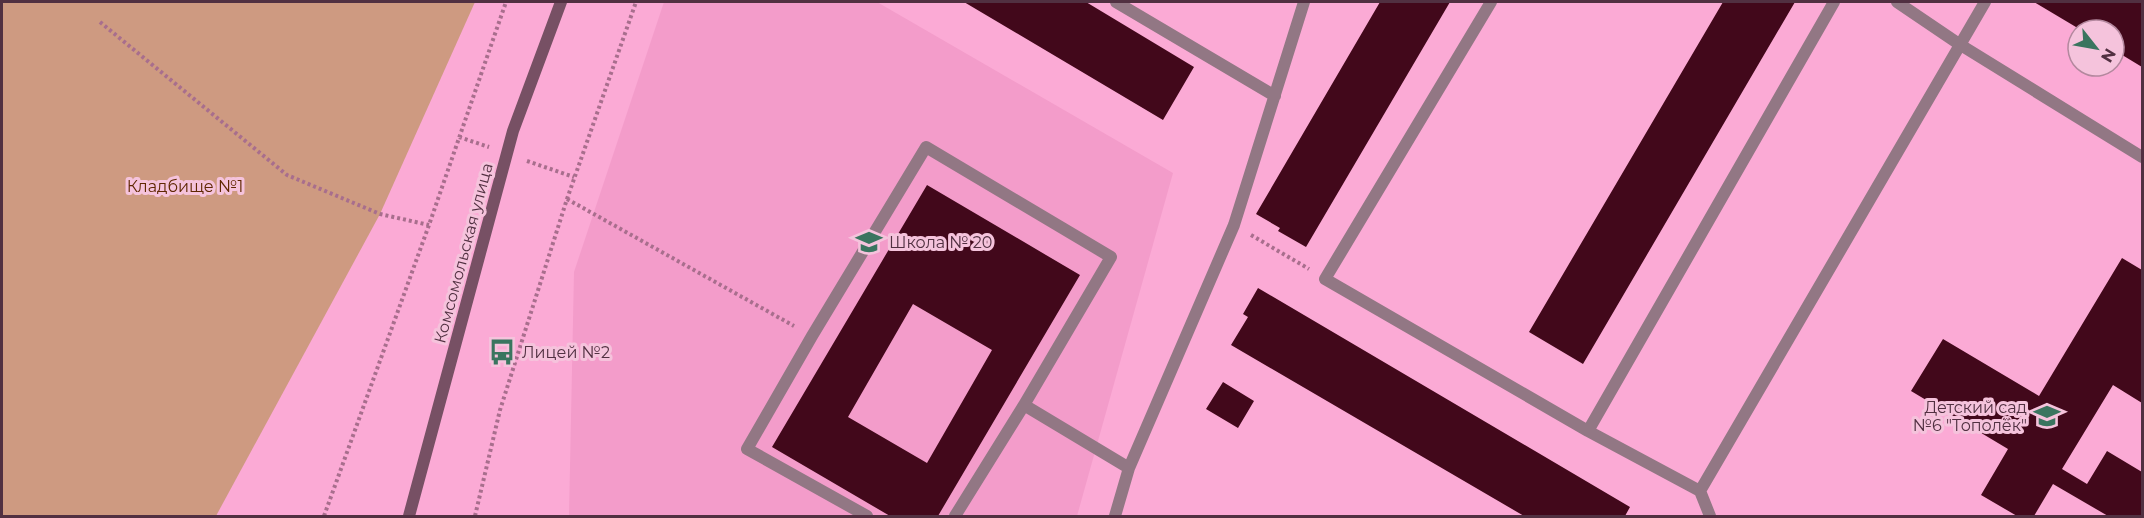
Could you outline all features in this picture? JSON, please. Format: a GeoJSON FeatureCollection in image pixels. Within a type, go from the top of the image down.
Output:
{"type":"FeatureCollection","features":[{"type":"Feature","properties":{"kind":"main road","name":"Комсомольская улица"},"geometry":{"type":"LineString","coordinates":[[409,516],[513,130],[561,2]]}},
{"type":"Feature","properties":{"kind":"lane"},"geometry":{"type":"LineString","coordinates":[[1116,2],[1275,96]]}},
{"type":"Feature","properties":{"kind":"lane"},"geometry":{"type":"LineString","coordinates":[[1115,516],[1129,468],[1234,225],[1304,2]]}},
{"type":"Feature","properties":{"kind":"lane"},"geometry":{"type":"LineString","coordinates":[[1491,2],[1325,279],[1588,431],[1700,491],[1710,516]]}},
{"type":"Feature","properties":{"kind":"lane"},"geometry":{"type":"LineString","coordinates":[[1588,431],[1834,2]]}},
{"type":"Feature","properties":{"kind":"lane"},"geometry":{"type":"LineString","coordinates":[[1897,2],[1959,44],[2142,157]]}},
{"type":"Feature","properties":{"kind":"lane"},"geometry":{"type":"LineString","coordinates":[[1700,491],[1985,2]]}},
{"type":"Feature","properties":{"kind":"lane"},"geometry":{"type":"LineString","coordinates":[[867,516],[747,449],[812,336],[927,147],[1111,257],[1024,405],[955,516]]}},
{"type":"Feature","properties":{"kind":"lane"},"geometry":{"type":"LineString","coordinates":[[1024,405],[1129,468]]}},
{"type":"Feature","properties":{"kind":"path"},"geometry":{"type":"LineString","coordinates":[[324,516],[429,225],[506,2]]}},
{"type":"Feature","properties":{"kind":"path"},"geometry":{"type":"LineString","coordinates":[[475,516],[500,410],[567,198],[636,2]]}},
{"type":"Feature","properties":{"kind":"path"},"geometry":{"type":"LineString","coordinates":[[100,22],[287,175],[380,214],[429,225]]}},
{"type":"Feature","properties":{"kind":"path"},"geometry":{"type":"LineString","coordinates":[[567,198],[812,336]]}},
{"type":"Feature","properties":{"kind":"path"},"geometry":{"type":"LineString","coordinates":[[1234,225],[1325,279]]}},
{"type":"Feature","properties":{"kind":"shaded area","name":"Школа № 20"},"geometry":{"type":"Polygon","coordinates":[[[664,2],[877,2],[1173,173],[1077,516],[569,516],[574,272],[664,2]]]}},
{"type":"Feature","properties":{"kind":"green space","name":"Кладбище №1"},"geometry":{"type":"Polygon","coordinates":[[[2,2],[475,2],[380,214],[216,516],[2,516],[2,2]]]}},
{"type":"Feature","properties":{"kind":"building"},"geometry":{"type":"Polygon","coordinates":[[[964,2],[1086,2],[1194,67],[1163,120],[964,2]]]}},
{"type":"Feature","properties":{"kind":"building"},"geometry":{"type":"Polygon","coordinates":[[[1380,2],[1450,2],[1306,247],[1278,231],[1280,228],[1256,214],[1380,2]]]}},
{"type":"Feature","properties":{"kind":"building"},"geometry":{"type":"Polygon","coordinates":[[[1723,2],[1795,2],[1583,364],[1529,332],[1723,2]]]}},
{"type":"Feature","properties":{"kind":"building"},"geometry":{"type":"Polygon","coordinates":[[[2034,2],[2142,2],[2142,67],[2126,57],[2126,18],[2066,18],[2066,21],[2034,2]]]}},
{"type":"Feature","properties":{"kind":"building"},"geometry":{"type":"Polygon","coordinates":[[[927,185],[1080,275],[938,516],[890,516],[772,447],[927,185]],[[913,304],[848,417],[927,463],[992,350],[913,304]]]}},
{"type":"Feature","properties":{"kind":"building"},"geometry":{"type":"Polygon","coordinates":[[[2122,258],[2142,270],[2142,403],[2113,385],[2062,469],[2087,484],[2107,451],[2142,472],[2142,516],[2108,516],[2053,484],[2034,516],[2017,516],[1981,495],[2008,449],[1911,391],[1943,339],[2039,396],[2122,258]]]}},
{"type":"Feature","properties":{"kind":"building"},"geometry":{"type":"Polygon","coordinates":[[[1258,288],[1630,507],[1625,516],[1524,516],[1231,345],[1248,317],[1243,314],[1258,288]]]}},
{"type":"Feature","properties":{"kind":"building"},"geometry":{"type":"Polygon","coordinates":[[[1223,382],[1254,401],[1238,428],[1206,409],[1223,382]]]}},
{"type":"Feature","properties":{"kind":"place","name":"Школа № 20"},"geometry":{"type":"Point","coordinates":[869,242]}},
{"type":"Feature","properties":{"kind":"place","name":"Лицей №2"},"geometry":{"type":"Point","coordinates":[502,352]}},
{"type":"Feature","properties":{"kind":"place","name":"Детский сад №6 \"Тополёк\""},"geometry":{"type":"Point","coordinates":[2047,416]}}]}
